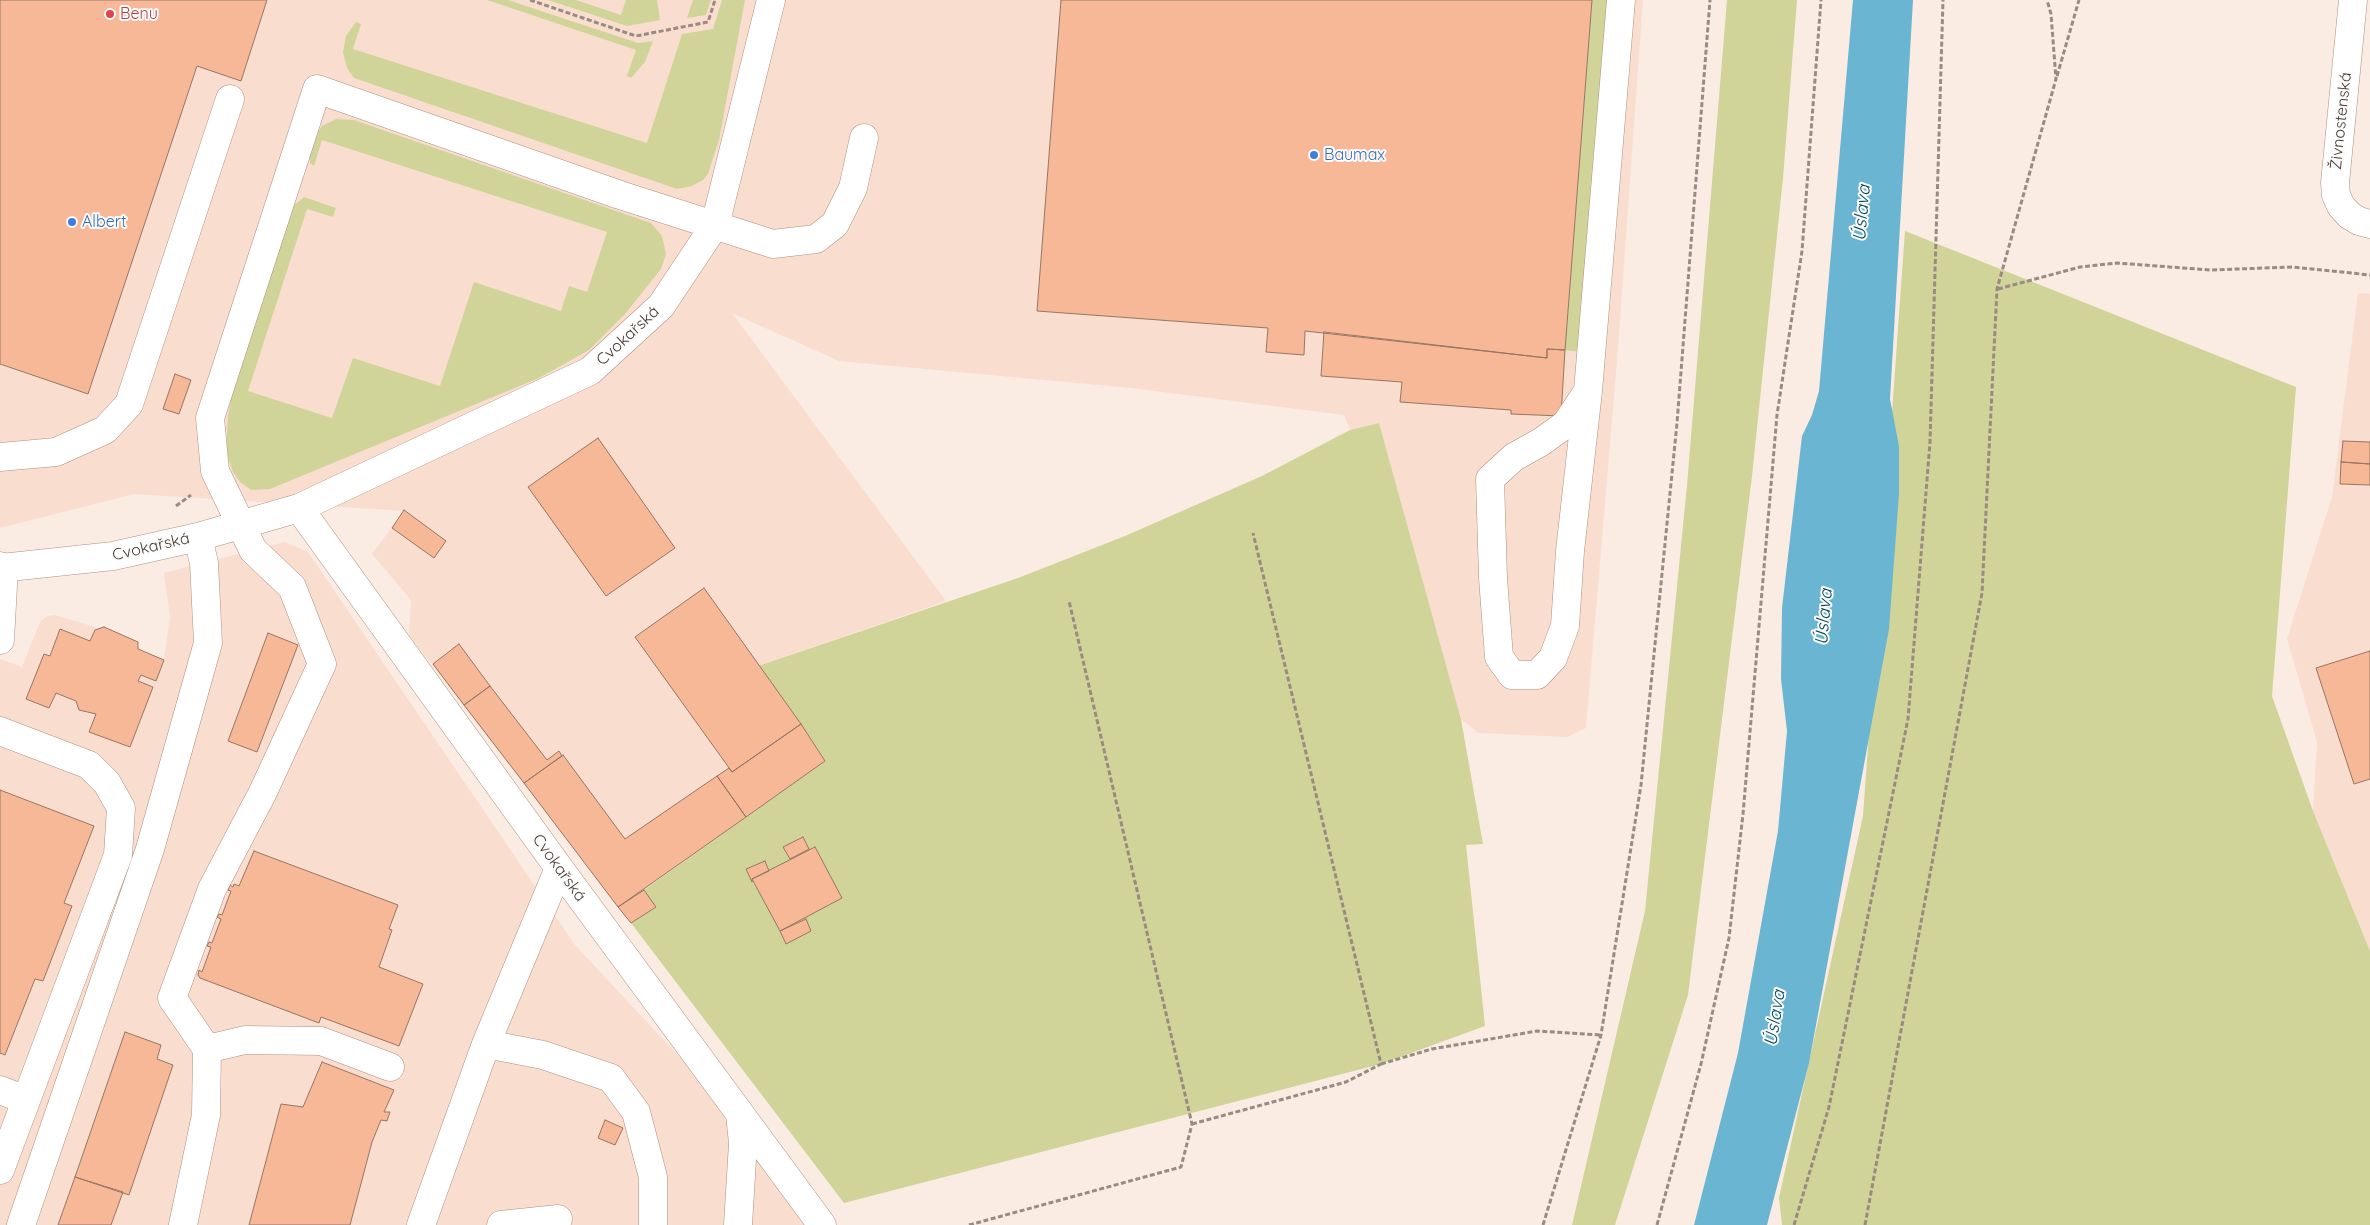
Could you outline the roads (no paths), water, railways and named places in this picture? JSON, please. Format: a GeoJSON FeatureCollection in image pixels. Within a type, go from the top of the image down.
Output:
{"type":"FeatureCollection","features":[{"type":"Feature","properties":{"kind":"street","name":"Cvokařská"},"geometry":{"type":"LineString","coordinates":[[1,568],[113,556],[198,537],[240,523],[299,508],[590,371],[661,306],[715,225],[771,0]]}},
{"type":"Feature","properties":{"kind":"street"},"geometry":{"type":"LineString","coordinates":[[1588,391],[1566,424],[1541,442],[1514,457],[1490,479],[1493,578],[1499,657],[1512,675],[1537,675],[1553,658],[1565,626],[1573,524],[1588,391],[1622,0]]}},
{"type":"Feature","properties":{"kind":"street","name":"Živnostenská"},"geometry":{"type":"LineString","coordinates":[[2353,0],[2335,183],[2336,195],[2341,206],[2354,218],[2370,224]]}},
{"type":"Feature","properties":{"kind":"street"},"geometry":{"type":"LineString","coordinates":[[183,1225],[206,1114],[207,1049],[172,998],[212,889],[263,792],[322,664],[292,587],[253,550],[215,472],[210,418],[317,89],[620,195],[773,244],[816,239],[835,224],[853,188],[864,138]]}},
{"type":"Feature","properties":{"kind":"street"},"geometry":{"type":"LineString","coordinates":[[0,457],[56,452],[105,430],[129,404],[230,99]]}},
{"type":"Feature","properties":{"kind":"street","name":"Cvokařská"},"geometry":{"type":"LineString","coordinates":[[299,508],[559,868],[822,1225]]}},
{"type":"Feature","properties":{"kind":"street"},"geometry":{"type":"LineString","coordinates":[[21,1225],[150,850],[208,643],[204,563],[198,537]]}},
{"type":"Feature","properties":{"kind":"street"},"geometry":{"type":"LineString","coordinates":[[0,640],[1,568]]}},
{"type":"Feature","properties":{"kind":"street"},"geometry":{"type":"LineString","coordinates":[[0,731],[89,765],[107,783],[121,808],[118,855],[0,1170]]}},
{"type":"Feature","properties":{"kind":"street"},"geometry":{"type":"LineString","coordinates":[[421,1225],[486,1044],[559,868]]}},
{"type":"Feature","properties":{"kind":"street"},"geometry":{"type":"LineString","coordinates":[[207,1049],[244,1040],[321,1041],[390,1067]]}},
{"type":"Feature","properties":{"kind":"street"},"geometry":{"type":"LineString","coordinates":[[486,1044],[543,1055],[611,1078],[636,1112],[653,1177],[653,1225]]}},
{"type":"Feature","properties":{"kind":"street"},"geometry":{"type":"LineString","coordinates":[[0,1090],[26,1100]]}},
{"type":"Feature","properties":{"kind":"street"},"geometry":{"type":"LineString","coordinates":[[738,1225],[743,1143],[740,1114]]}},
{"type":"Feature","properties":{"kind":"street"},"geometry":{"type":"LineString","coordinates":[[500,1225],[558,1219]]}},
{"type":"Feature","properties":{"kind":"water","name":"Úslava"},"geometry":{"type":"Polygon","coordinates":[[[1853,0],[1913,0],[1890,399],[1899,446],[1899,494],[1889,629],[1809,1063],[1767,1225],[1694,1225],[1738,1053],[1778,831],[1787,731],[1781,679],[1782,608],[1802,436],[1812,415],[1819,391],[1853,0]]]}},
{"type":"Feature","properties":{"kind":"place","name":"Benu"},"geometry":{"type":"Point","coordinates":[110,14]}},
{"type":"Feature","properties":{"kind":"place","name":"Baumax"},"geometry":{"type":"Point","coordinates":[1314,155]}},
{"type":"Feature","properties":{"kind":"place","name":"Albert"},"geometry":{"type":"Point","coordinates":[72,222]}}]}
